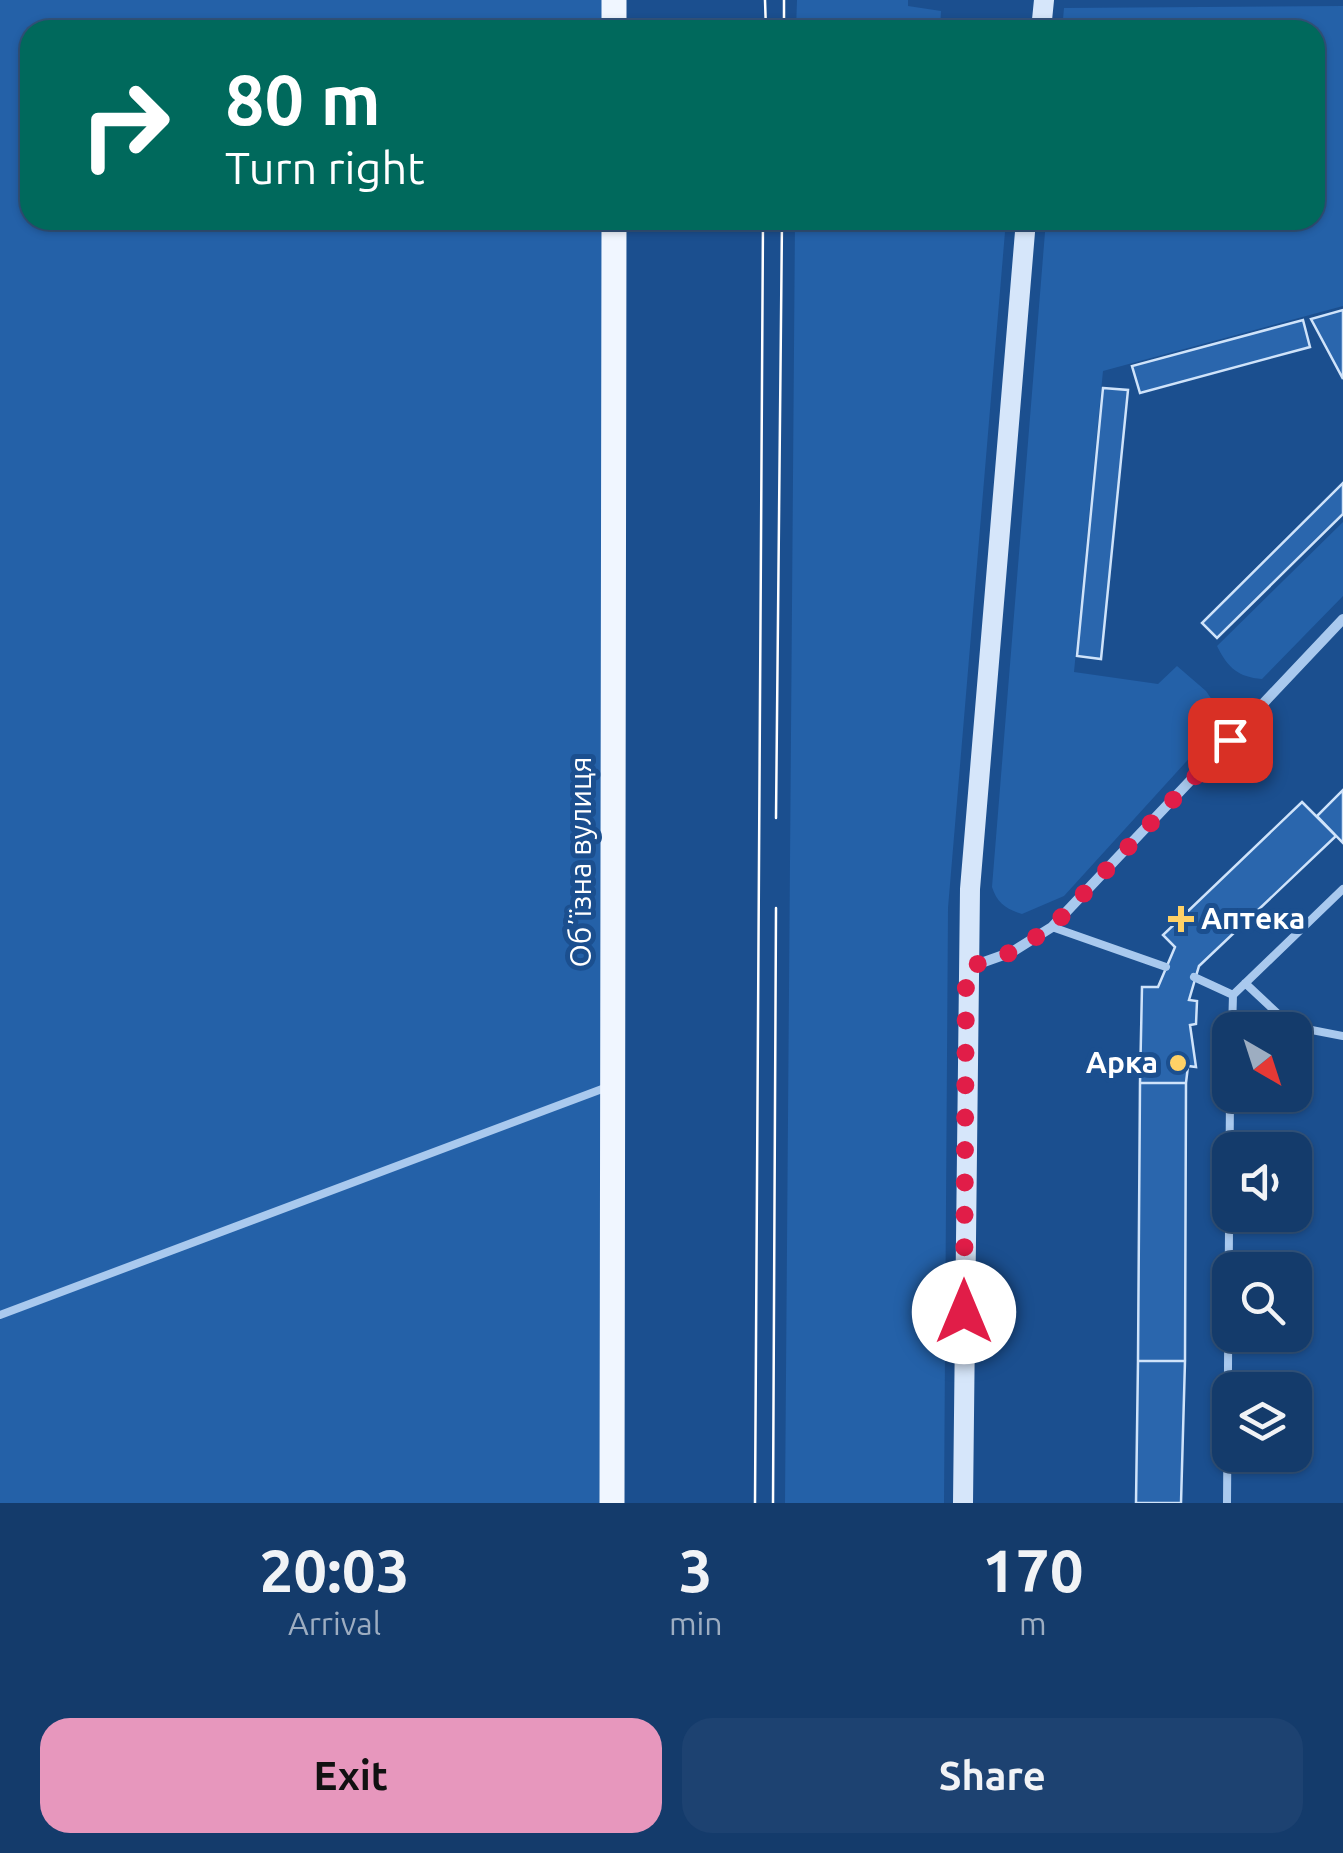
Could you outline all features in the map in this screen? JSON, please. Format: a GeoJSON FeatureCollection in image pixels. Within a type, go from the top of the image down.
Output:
{"type":"FeatureCollection","features":[{"type":"Feature","properties":{"kind":"main road","name":"Обʼїзна вулиця"},"geometry":{"type":"LineString","coordinates":[[612,1503],[614,230]]}},
{"type":"Feature","properties":{"kind":"street"},"geometry":{"type":"LineString","coordinates":[[963,1503],[966,968],[1025,230]]}},
{"type":"Feature","properties":{"kind":"street"},"geometry":{"type":"LineString","coordinates":[[966,968],[1012,952],[1052,927],[1343,619]]}},
{"type":"Feature","properties":{"kind":"lane"},"geometry":{"type":"LineString","coordinates":[[1232,1012],[1233,994],[1343,889]]}},
{"type":"Feature","properties":{"kind":"lane"},"geometry":{"type":"LineString","coordinates":[[1052,927],[1166,966]]}},
{"type":"Feature","properties":{"kind":"lane"},"geometry":{"type":"LineString","coordinates":[[1194,978],[1233,994]]}},
{"type":"Feature","properties":{"kind":"lane"},"geometry":{"type":"LineString","coordinates":[[1245,983],[1291,1026],[1343,1036]]}},
{"type":"Feature","properties":{"kind":"lane"},"geometry":{"type":"LineString","coordinates":[[0,1315],[614,1084]]}},
{"type":"Feature","properties":{"kind":"lane"},"geometry":{"type":"LineString","coordinates":[[1227,1503],[1230,1112]]}},
{"type":"Feature","properties":{"kind":"shaded area"},"geometry":{"type":"Polygon","coordinates":[[[0,0],[614,0],[614,20],[20,20],[20,230],[614,230],[612,1503],[0,1503],[0,0]]]}},
{"type":"Feature","properties":{"kind":"shaded area"},"geometry":{"type":"Polygon","coordinates":[[[797,0],[908,0],[908,6],[941,11],[941,20],[796,20],[797,0]]]}},
{"type":"Feature","properties":{"kind":"shaded area"},"geometry":{"type":"Polygon","coordinates":[[[1343,6],[1343,306],[1103,371],[1074,672],[1158,684],[1177,666],[1206,691],[1225,719],[1064,896],[1022,914],[999,901],[992,887],[1045,230],[1325,230],[1325,20],[1063,20],[1064,8],[1343,6]]]}},
{"type":"Feature","properties":{"kind":"shaded area"},"geometry":{"type":"Polygon","coordinates":[[[795,230],[1005,230],[948,908],[944,1503],[785,1503],[795,230]]]}},
{"type":"Feature","properties":{"kind":"shaded area"},"geometry":{"type":"Polygon","coordinates":[[[1343,522],[1343,596],[1262,679],[1235,670],[1217,646],[1343,522]]]}},
{"type":"Feature","properties":{"kind":"building"},"geometry":{"type":"Polygon","coordinates":[[[1343,310],[1343,379],[1311,319],[1343,310]]]}},
{"type":"Feature","properties":{"kind":"building"},"geometry":{"type":"Polygon","coordinates":[[[1303,320],[1310,347],[1140,393],[1132,366],[1303,320]]]}},
{"type":"Feature","properties":{"kind":"building"},"geometry":{"type":"Polygon","coordinates":[[[1103,388],[1128,390],[1101,659],[1077,656],[1103,388]]]}},
{"type":"Feature","properties":{"kind":"building"},"geometry":{"type":"Polygon","coordinates":[[[1343,483],[1343,514],[1217,638],[1202,623],[1343,483]]]}},
{"type":"Feature","properties":{"kind":"building"},"geometry":{"type":"Polygon","coordinates":[[[1343,790],[1343,843],[1317,816],[1343,790]]]}},
{"type":"Feature","properties":{"kind":"building"},"geometry":{"type":"Polygon","coordinates":[[[1302,802],[1336,836],[1199,966],[1189,1000],[1197,1001],[1196,1024],[1190,1025],[1196,1067],[1188,1066],[1186,1083],[1140,1083],[1142,987],[1158,987],[1175,947],[1163,935],[1302,802]]]}},
{"type":"Feature","properties":{"kind":"building"},"geometry":{"type":"Polygon","coordinates":[[[1140,1083],[1186,1083],[1185,1361],[1138,1361],[1140,1083]]]}},
{"type":"Feature","properties":{"kind":"building"},"geometry":{"type":"Polygon","coordinates":[[[1138,1361],[1185,1361],[1181,1503],[1136,1503],[1138,1361]]]}},
{"type":"Feature","properties":{"kind":"tram line"},"geometry":{"type":"LineString","coordinates":[[765,0],[766,20]]}},
{"type":"Feature","properties":{"kind":"tram line"},"geometry":{"type":"LineString","coordinates":[[784,0],[784,20]]}},
{"type":"Feature","properties":{"kind":"tram line"},"geometry":{"type":"LineString","coordinates":[[755,1503],[763,230]]}},
{"type":"Feature","properties":{"kind":"tram line"},"geometry":{"type":"LineString","coordinates":[[776,818],[782,230]]}},
{"type":"Feature","properties":{"kind":"tram line"},"geometry":{"type":"LineString","coordinates":[[773,1503],[776,908]]}},
{"type":"Feature","properties":{"kind":"place","name":"Аптека"},"geometry":{"type":"Point","coordinates":[1181,919]}},
{"type":"Feature","properties":{"kind":"place","name":"Арка"},"geometry":{"type":"Point","coordinates":[1178,1063]}},
{"type":"Feature","properties":{"kind":"route"},"geometry":{"type":"LineString","coordinates":[[964,1312],[966,968],[1012,952],[1052,927],[1230,740]]}}]}
